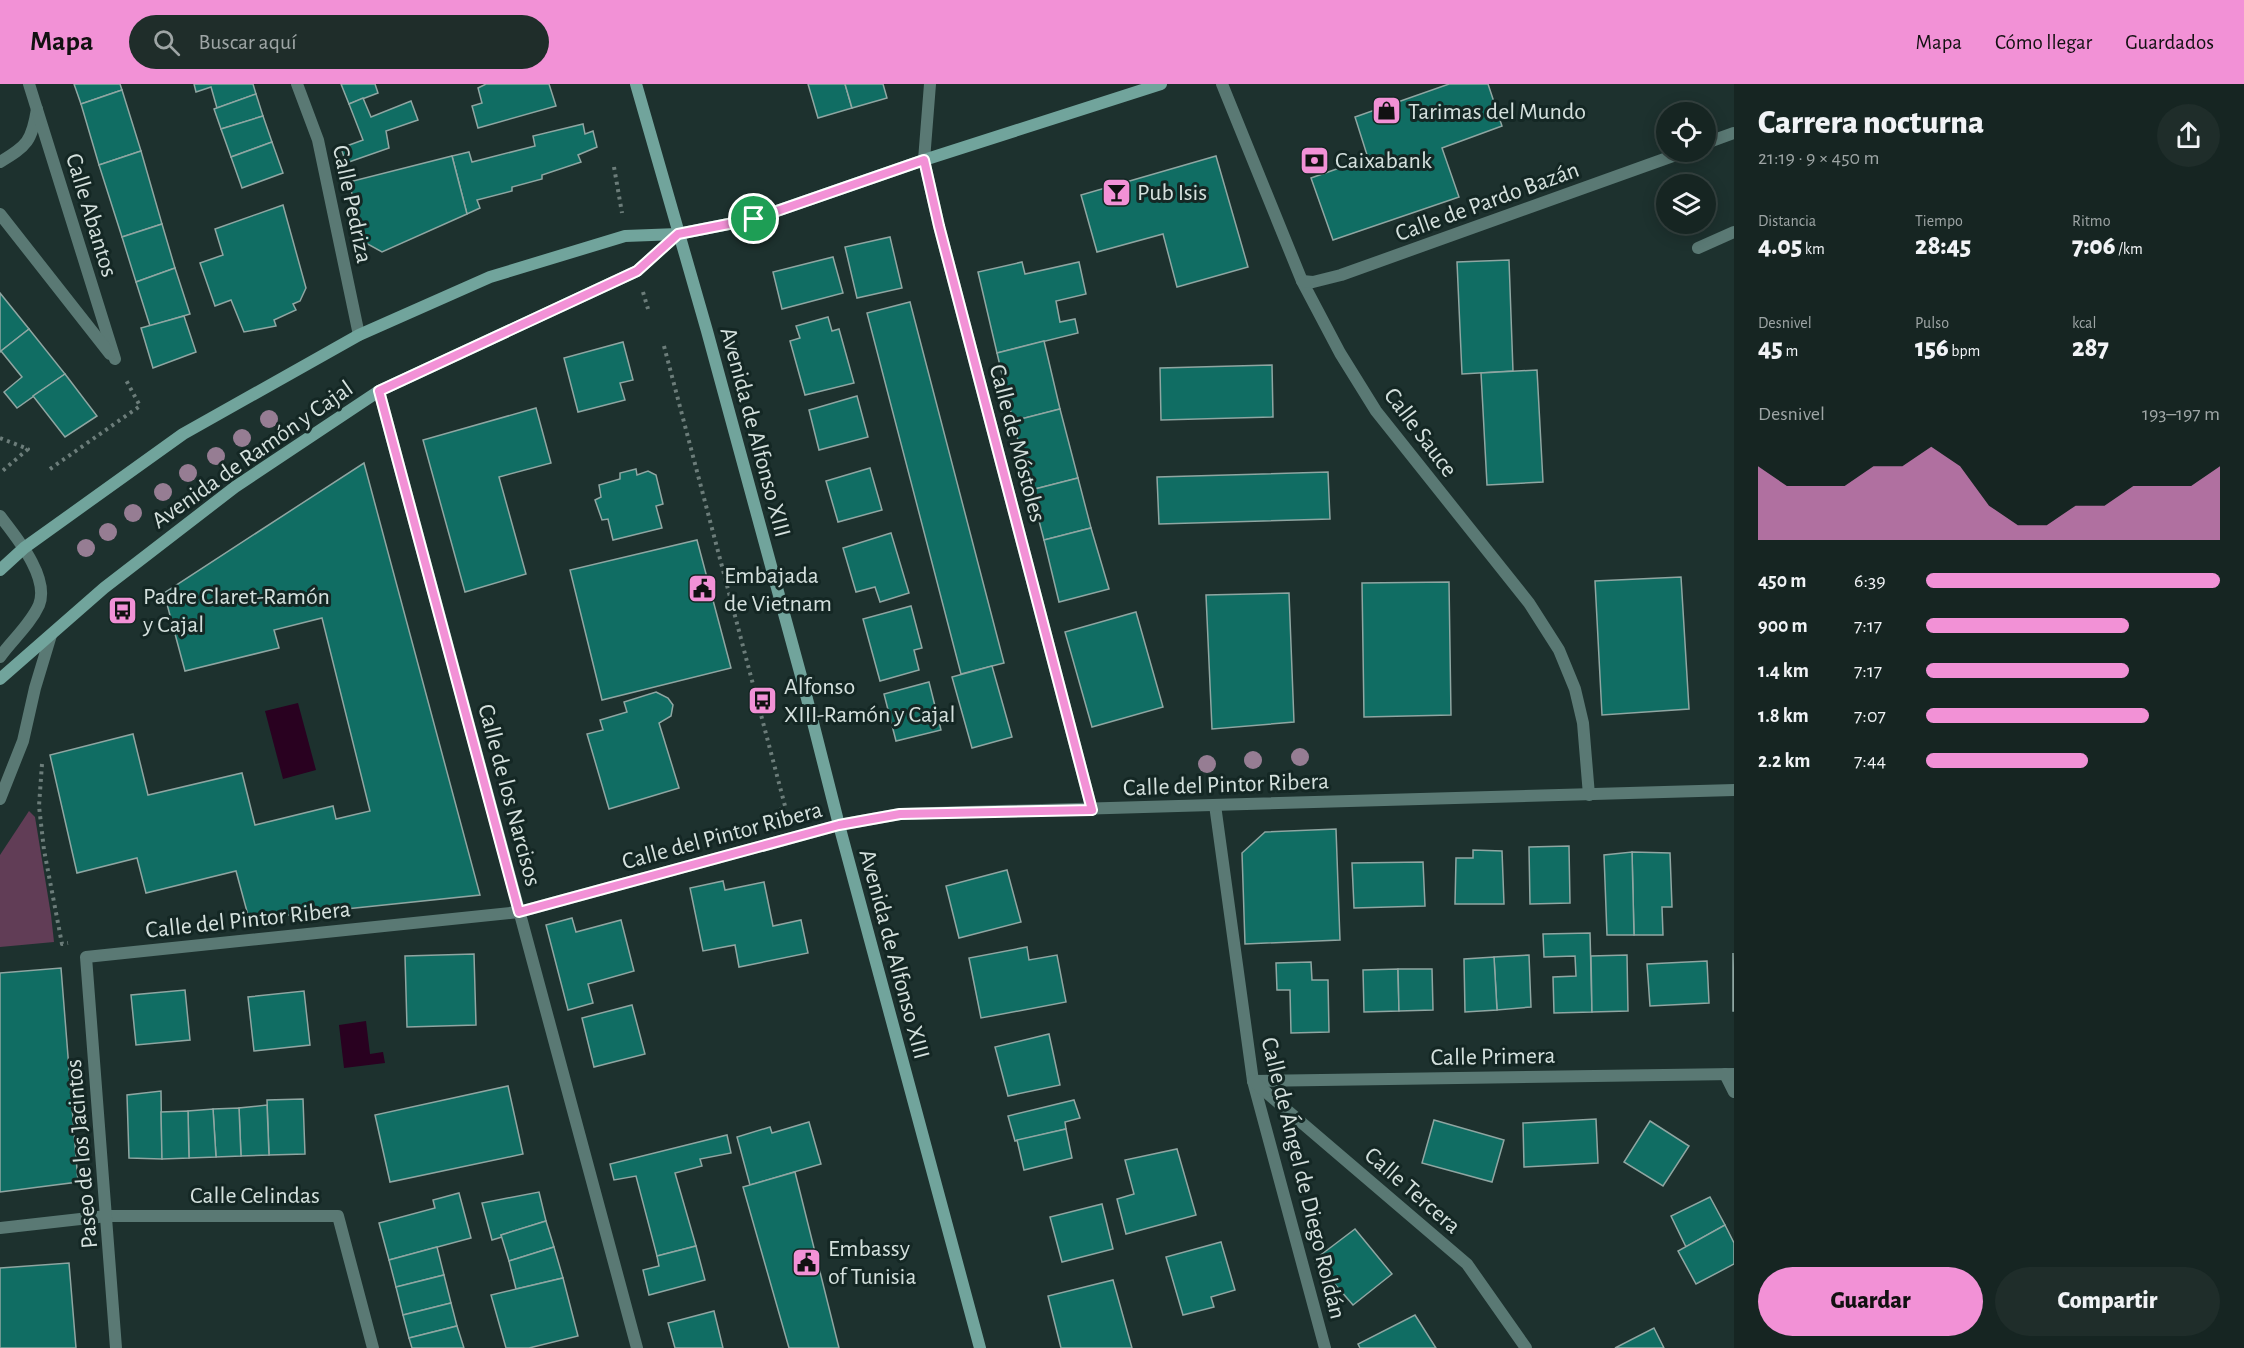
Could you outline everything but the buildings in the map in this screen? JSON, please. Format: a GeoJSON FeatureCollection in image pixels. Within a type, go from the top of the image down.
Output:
{"type":"FeatureCollection","features":[{"type":"Feature","properties":{"kind":"main road","name":"Avenida de Alfonso XIII"},"geometry":{"type":"LineString","coordinates":[[636,84],[707,331],[804,687],[980,1348]]}},
{"type":"Feature","properties":{"kind":"main road","name":"Avenida de Ramón y Cajal"},"geometry":{"type":"LineString","coordinates":[[0,570],[24,548],[183,434],[359,335],[490,277],[625,236],[678,234],[754,219],[924,160],[1161,84]]}},
{"type":"Feature","properties":{"kind":"main road","name":"Avenida de Ramón y Cajal"},"geometry":{"type":"LineString","coordinates":[[0,679],[104,588],[235,487],[379,391],[637,271],[678,234]]}},
{"type":"Feature","properties":{"kind":"street","name":"Calle Abantos"},"geometry":{"type":"LineString","coordinates":[[0,214],[115,359],[29,84]]}},
{"type":"Feature","properties":{"kind":"street","name":"Calle Pedriza"},"geometry":{"type":"LineString","coordinates":[[297,84],[318,140],[359,335]]}},
{"type":"Feature","properties":{"kind":"street","name":"Calle de Móstoles"},"geometry":{"type":"LineString","coordinates":[[930,84],[924,160],[939,226],[1092,810]]}},
{"type":"Feature","properties":{"kind":"street","name":"Calle Sauce"},"geometry":{"type":"LineString","coordinates":[[1222,84],[1302,281],[1340,353],[1376,411],[1529,603],[1559,650],[1575,689],[1583,723],[1589,795]]}},
{"type":"Feature","properties":{"kind":"street"},"geometry":{"type":"LineString","coordinates":[[0,162],[24,148],[34,129],[37,109]]}},
{"type":"Feature","properties":{"kind":"street"},"geometry":{"type":"LineString","coordinates":[[1716,139],[1734,133]]}},
{"type":"Feature","properties":{"kind":"street","name":"Calle de Pardo Bazán"},"geometry":{"type":"LineString","coordinates":[[1302,281],[1313,282],[1341,275],[1656,162]]}},
{"type":"Feature","properties":{"kind":"street"},"geometry":{"type":"LineString","coordinates":[[1698,248],[1734,232]]}},
{"type":"Feature","properties":{"kind":"street","name":"Calle de los Narcisos"},"geometry":{"type":"LineString","coordinates":[[379,391],[637,1348]]}},
{"type":"Feature","properties":{"kind":"street"},"geometry":{"type":"LineString","coordinates":[[0,516],[24,548],[42,589],[39,604],[32,616],[0,657]]}},
{"type":"Feature","properties":{"kind":"street"},"geometry":{"type":"LineString","coordinates":[[0,799],[23,741],[35,687],[51,635]]}},
{"type":"Feature","properties":{"kind":"street","name":"Calle del Pintor Ribera"},"geometry":{"type":"LineString","coordinates":[[86,957],[519,912],[839,825],[900,814],[1734,790]]}},
{"type":"Feature","properties":{"kind":"street","name":"Calle de Ángel de Diego Roldán"},"geometry":{"type":"LineString","coordinates":[[1215,805],[1253,1081],[1325,1348]]}},
{"type":"Feature","properties":{"kind":"street","name":"Paseo de los Jacintos"},"geometry":{"type":"LineString","coordinates":[[86,957],[117,1348]]}},
{"type":"Feature","properties":{"kind":"street"},"geometry":{"type":"LineString","coordinates":[[1729,1074],[1734,1092]]}},
{"type":"Feature","properties":{"kind":"street","name":"Calle Primera"},"geometry":{"type":"LineString","coordinates":[[1253,1081],[1729,1074]]}},
{"type":"Feature","properties":{"kind":"street","name":"Calle Tercera"},"geometry":{"type":"LineString","coordinates":[[1253,1081],[1467,1264],[1526,1348]]}},
{"type":"Feature","properties":{"kind":"street"},"geometry":{"type":"LineString","coordinates":[[0,1228],[107,1216]]}},
{"type":"Feature","properties":{"kind":"street","name":"Calle Celindas"},"geometry":{"type":"LineString","coordinates":[[107,1216],[338,1216],[373,1348]]}},
{"type":"Feature","properties":{"kind":"path"},"geometry":{"type":"LineString","coordinates":[[664,346],[785,806],[776,814],[764,817]]}},
{"type":"Feature","properties":{"kind":"path"},"geometry":{"type":"LineString","coordinates":[[50,469],[140,406]]}},
{"type":"Feature","properties":{"kind":"path"},"geometry":{"type":"LineString","coordinates":[[0,438],[28,449],[0,473]]}},
{"type":"Feature","properties":{"kind":"path"},"geometry":{"type":"LineString","coordinates":[[42,763],[39,806],[44,850],[62,944],[74,943]]}},
{"type":"Feature","properties":{"kind":"shaded area"},"geometry":{"type":"Polygon","coordinates":[[[298,703],[316,770],[283,779],[265,711],[298,703]]]}},
{"type":"Feature","properties":{"kind":"shaded area"},"geometry":{"type":"Polygon","coordinates":[[[29,811],[35,817],[54,942],[0,947],[0,855],[29,811]]]}},
{"type":"Feature","properties":{"kind":"shaded area"},"geometry":{"type":"Polygon","coordinates":[[[366,1021],[370,1054],[383,1052],[385,1063],[344,1068],[339,1025],[366,1021]]]}},
{"type":"Feature","properties":{"kind":"place","name":"Tarimas del Mundo"},"geometry":{"type":"Point","coordinates":[1387,111]}},
{"type":"Feature","properties":{"kind":"place","name":"Caixabank"},"geometry":{"type":"Point","coordinates":[1314,160]}},
{"type":"Feature","properties":{"kind":"place","name":"Pub Isis"},"geometry":{"type":"Point","coordinates":[1116,192]}},
{"type":"Feature","properties":{"kind":"place","name":"Embajada de Vietnam"},"geometry":{"type":"Point","coordinates":[703,589]}},
{"type":"Feature","properties":{"kind":"place","name":"Padre Claret-Ramón y Cajal"},"geometry":{"type":"Point","coordinates":[122,610]}},
{"type":"Feature","properties":{"kind":"place","name":"Alfonso XIII-Ramón y Cajal"},"geometry":{"type":"Point","coordinates":[763,700]}},
{"type":"Feature","properties":{"kind":"place","name":"Embassy of Tunisia"},"geometry":{"type":"Point","coordinates":[807,1262]}},
{"type":"Feature","properties":{"kind":"route"},"geometry":{"type":"LineString","coordinates":[[924,160],[939,226],[1092,810],[900,814],[839,825],[519,912],[379,391],[637,271],[678,234],[754,219],[924,160]]}}]}
